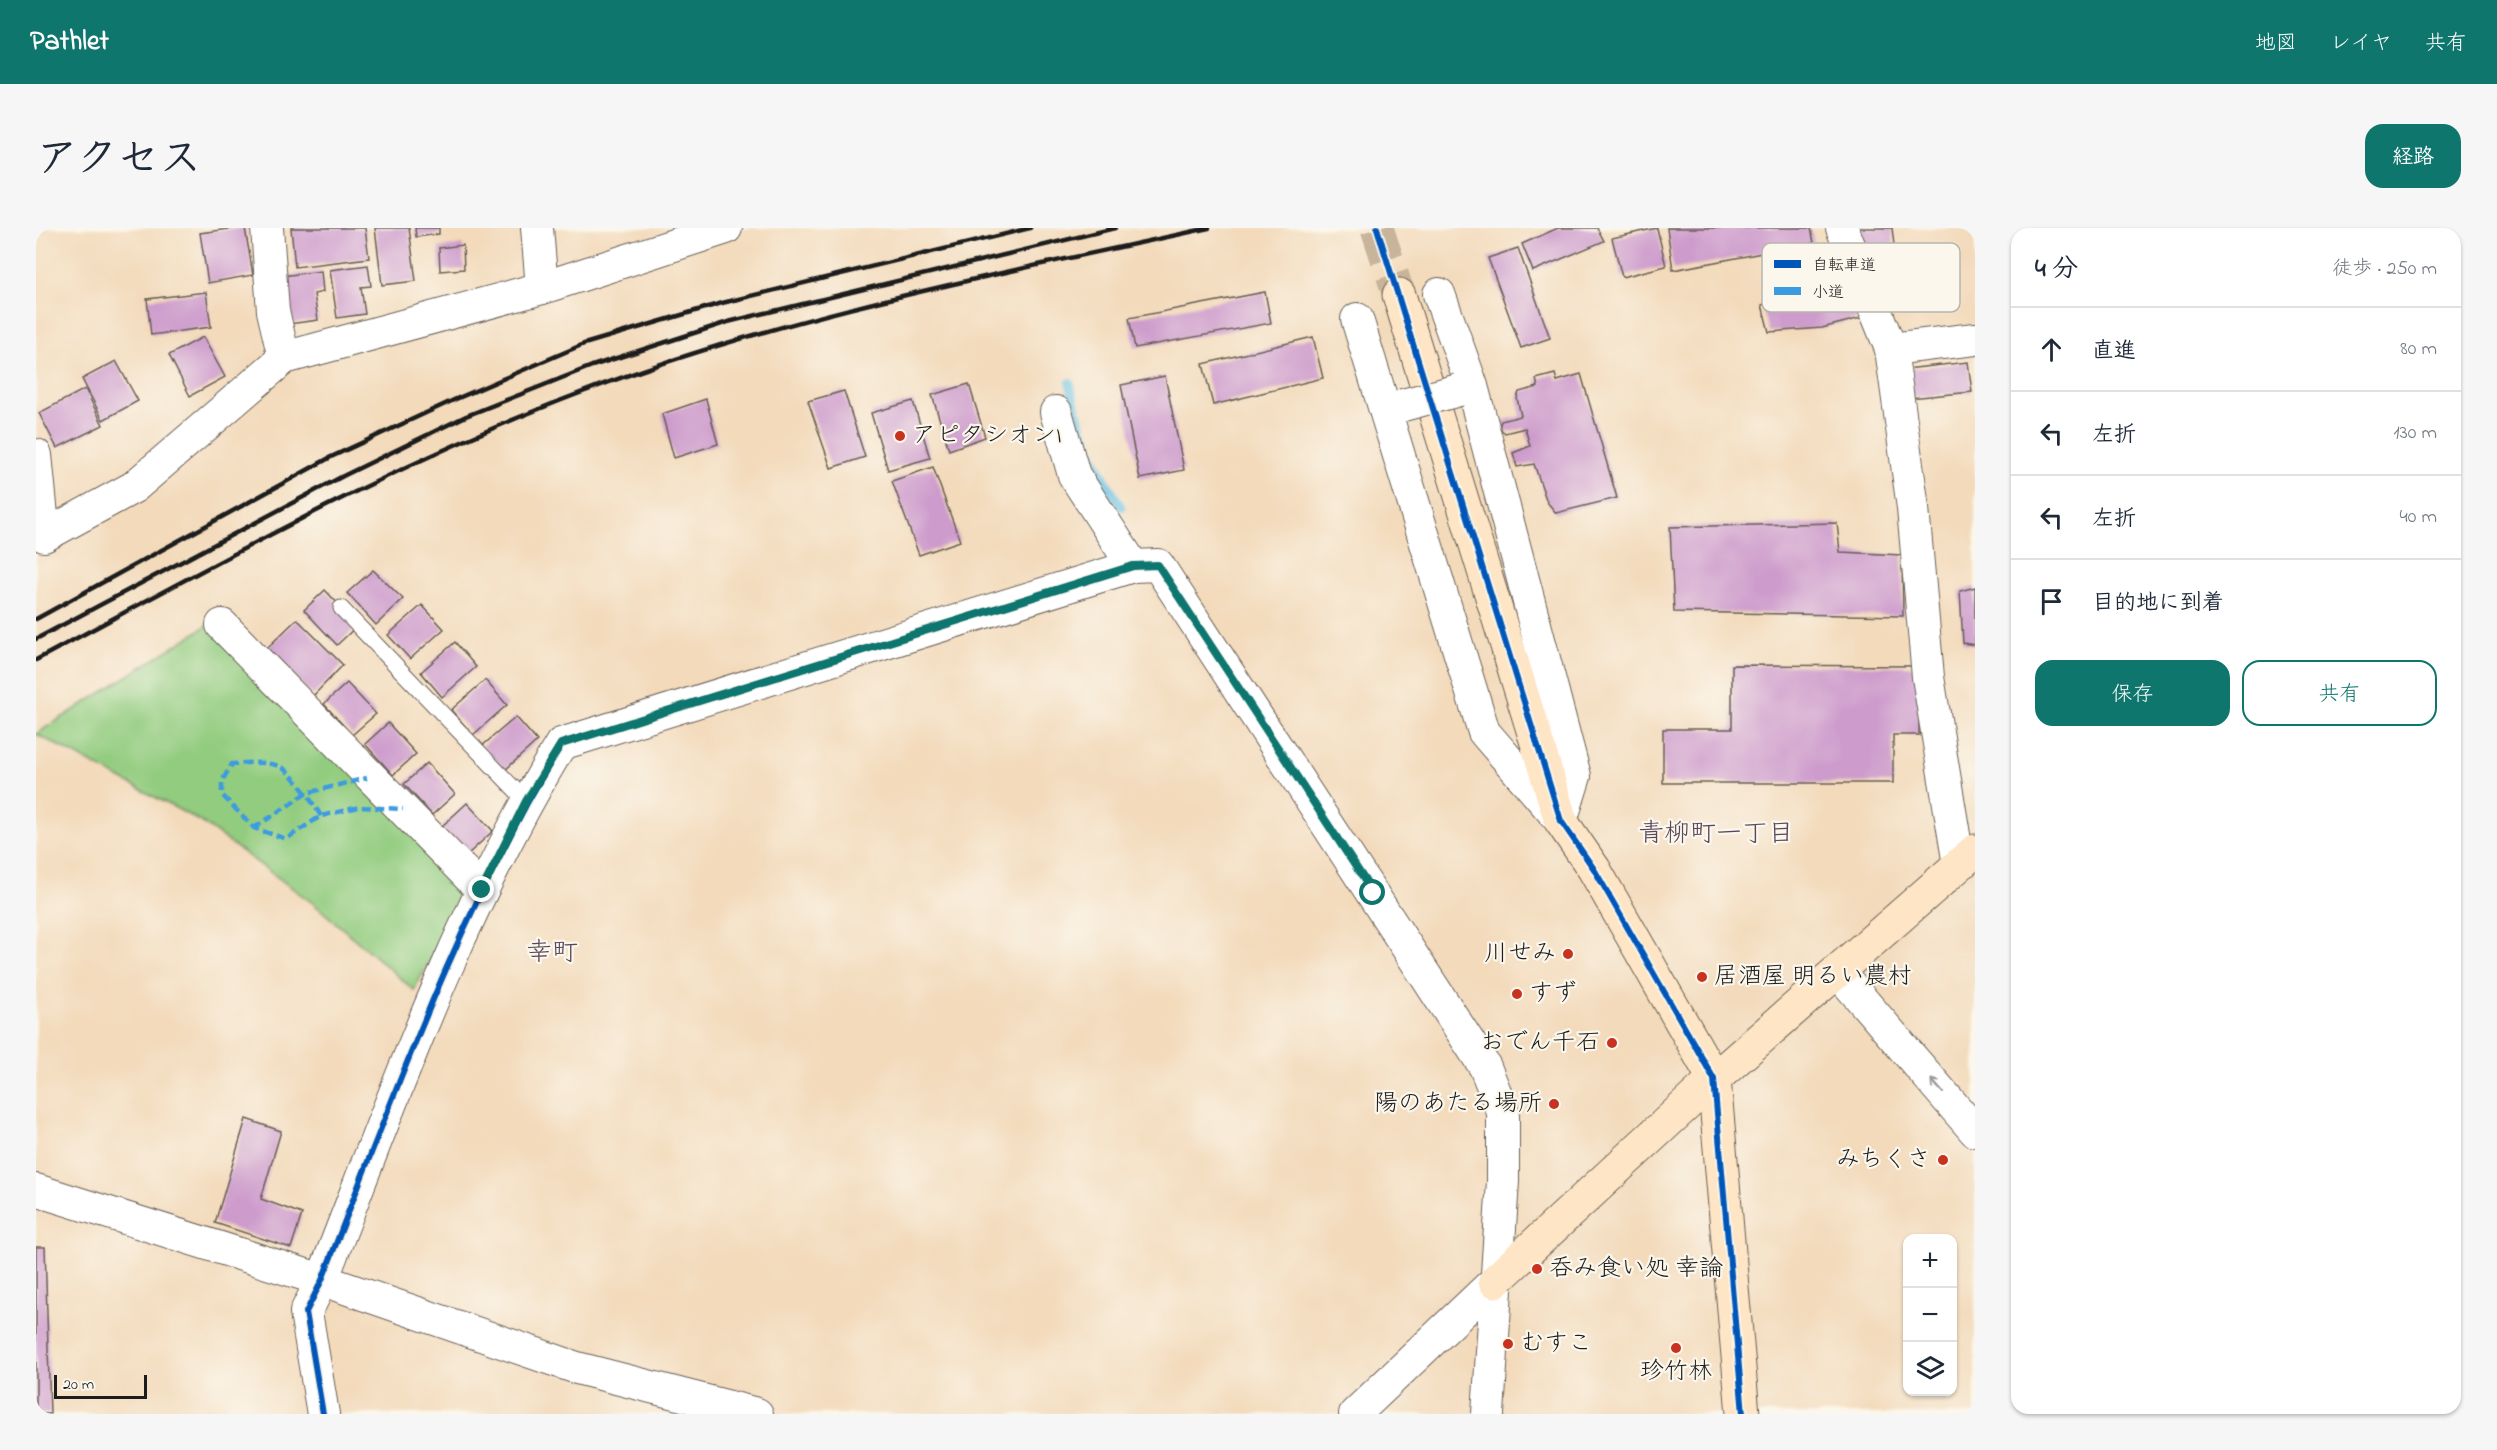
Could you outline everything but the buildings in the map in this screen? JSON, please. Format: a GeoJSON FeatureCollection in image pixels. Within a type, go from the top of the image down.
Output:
{"type":"FeatureCollection","features":[{"type":"Feature","properties":{"kind":"street"},"geometry":{"type":"LineString","coordinates":[[267,228],[273,311],[284,358]]}},
{"type":"Feature","properties":{"kind":"street"},"geometry":{"type":"LineString","coordinates":[[537,228],[542,288]]}},
{"type":"Feature","properties":{"kind":"street"},"geometry":{"type":"LineString","coordinates":[[36,455],[40,538],[134,487],[284,358],[542,288],[726,228]]}},
{"type":"Feature","properties":{"kind":"street"},"geometry":{"type":"LineString","coordinates":[[1842,228],[1848,243]]}},
{"type":"Feature","properties":{"kind":"street"},"geometry":{"type":"LineString","coordinates":[[1439,294],[1575,776],[1561,821]]}},
{"type":"Feature","properties":{"kind":"street"},"geometry":{"type":"LineString","coordinates":[[1399,295],[1561,821]]}},
{"type":"Feature","properties":{"kind":"street"},"geometry":{"type":"LineString","coordinates":[[1355,1414],[1714,1079],[1967,858],[1928,677],[1913,508],[1891,349],[1876,312]]}},
{"type":"Feature","properties":{"kind":"street"},"geometry":{"type":"LineString","coordinates":[[1357,319],[1395,408],[1484,732],[1561,821],[1594,869],[1714,1079],[1743,1414]]}},
{"type":"Feature","properties":{"kind":"street"},"geometry":{"type":"LineString","coordinates":[[1891,349],[1975,339]]}},
{"type":"Feature","properties":{"kind":"street"},"geometry":{"type":"LineString","coordinates":[[1395,408],[1465,388]]}},
{"type":"Feature","properties":{"kind":"street"},"geometry":{"type":"LineString","coordinates":[[1056,412],[1074,475],[1133,566]]}},
{"type":"Feature","properties":{"kind":"street"},"geometry":{"type":"LineString","coordinates":[[323,1414],[306,1312],[322,1280],[425,1017],[482,890],[526,801],[561,744],[1133,566],[1158,565],[1485,1067],[1503,1112],[1503,1181],[1488,1414]]}},
{"type":"Feature","properties":{"kind":"street"},"geometry":{"type":"LineString","coordinates":[[222,625],[482,890]]}},
{"type":"Feature","properties":{"kind":"street"},"geometry":{"type":"LineString","coordinates":[[1838,972],[1975,1131]]}},
{"type":"Feature","properties":{"kind":"street"},"geometry":{"type":"LineString","coordinates":[[36,1190],[322,1280],[578,1368],[757,1414]]}},
{"type":"Feature","properties":{"kind":"lane"},"geometry":{"type":"LineString","coordinates":[[341,608],[526,801]]}},
{"type":"Feature","properties":{"kind":"green space"},"geometry":{"type":"Polygon","coordinates":[[[211,623],[467,891],[414,990],[314,904],[200,821],[36,734],[211,623]]]}},
{"type":"Feature","properties":{"kind":"waterway"},"geometry":{"type":"LineString","coordinates":[[1070,383],[1083,432],[1104,478],[1121,507]]}},
{"type":"Feature","properties":{"kind":"tunnel"},"geometry":{"type":"LineString","coordinates":[[1377,228],[1399,295]]}},
{"type":"Feature","properties":{"kind":"railway"},"geometry":{"type":"LineString","coordinates":[[36,619],[331,457],[456,399],[584,344],[722,303],[1030,228]]}},
{"type":"Feature","properties":{"kind":"railway"},"geometry":{"type":"LineString","coordinates":[[36,639],[343,476],[466,416],[592,366],[728,322],[1115,228]]}},
{"type":"Feature","properties":{"kind":"railway"},"geometry":{"type":"LineString","coordinates":[[36,660],[237,552],[372,484],[509,421],[580,393],[657,365],[734,341],[892,298],[1209,228]]}},
{"type":"Feature","properties":{"kind":"marked path"},"geometry":{"type":"LineString","coordinates":[[321,816],[296,781],[279,766],[261,763],[232,764],[222,781],[222,795],[254,828],[286,839],[321,816],[359,807],[403,809]]}},
{"type":"Feature","properties":{"kind":"marked path"},"geometry":{"type":"LineString","coordinates":[[254,828],[307,793],[367,778]]}},
{"type":"Feature","properties":{"kind":"cycle path"},"geometry":{"type":"LineString","coordinates":[[1377,228],[1561,821],[1594,869],[1714,1079],[1743,1414]]}},
{"type":"Feature","properties":{"kind":"cycle path"},"geometry":{"type":"LineString","coordinates":[[323,1414],[306,1312],[322,1280],[402,1075],[459,939],[524,808],[561,744],[1133,566]]}},
{"type":"Feature","properties":{"kind":"place","name":"アピタシオンI"},"geometry":{"type":"Point","coordinates":[900,436]}},
{"type":"Feature","properties":{"kind":"place","name":"川せみ"},"geometry":{"type":"Point","coordinates":[1568,954]}},
{"type":"Feature","properties":{"kind":"place","name":"居酒屋 明るい農村"},"geometry":{"type":"Point","coordinates":[1702,977]}},
{"type":"Feature","properties":{"kind":"place","name":"すず"},"geometry":{"type":"Point","coordinates":[1517,994]}},
{"type":"Feature","properties":{"kind":"place","name":"おでん千石"},"geometry":{"type":"Point","coordinates":[1612,1043]}},
{"type":"Feature","properties":{"kind":"place","name":"陽のあたる場所"},"geometry":{"type":"Point","coordinates":[1554,1104]}},
{"type":"Feature","properties":{"kind":"place","name":"みちくさ"},"geometry":{"type":"Point","coordinates":[1943,1160]}},
{"type":"Feature","properties":{"kind":"place","name":"呑み食い処 幸論"},"geometry":{"type":"Point","coordinates":[1537,1269]}},
{"type":"Feature","properties":{"kind":"place","name":"むすこ"},"geometry":{"type":"Point","coordinates":[1508,1344]}},
{"type":"Feature","properties":{"kind":"place","name":"珍竹林"},"geometry":{"type":"Point","coordinates":[1676,1348]}},
{"type":"Feature","properties":{"kind":"district","name":"青柳町一丁目"},"geometry":{"type":"Point","coordinates":[1716,835]}},
{"type":"Feature","properties":{"kind":"district","name":"幸町"},"geometry":{"type":"Point","coordinates":[552,954]}},
{"type":"Feature","properties":{"kind":"route"},"geometry":{"type":"LineString","coordinates":[[482,890],[526,801],[561,744],[1133,566],[1158,565],[1373,893]]}}]}
